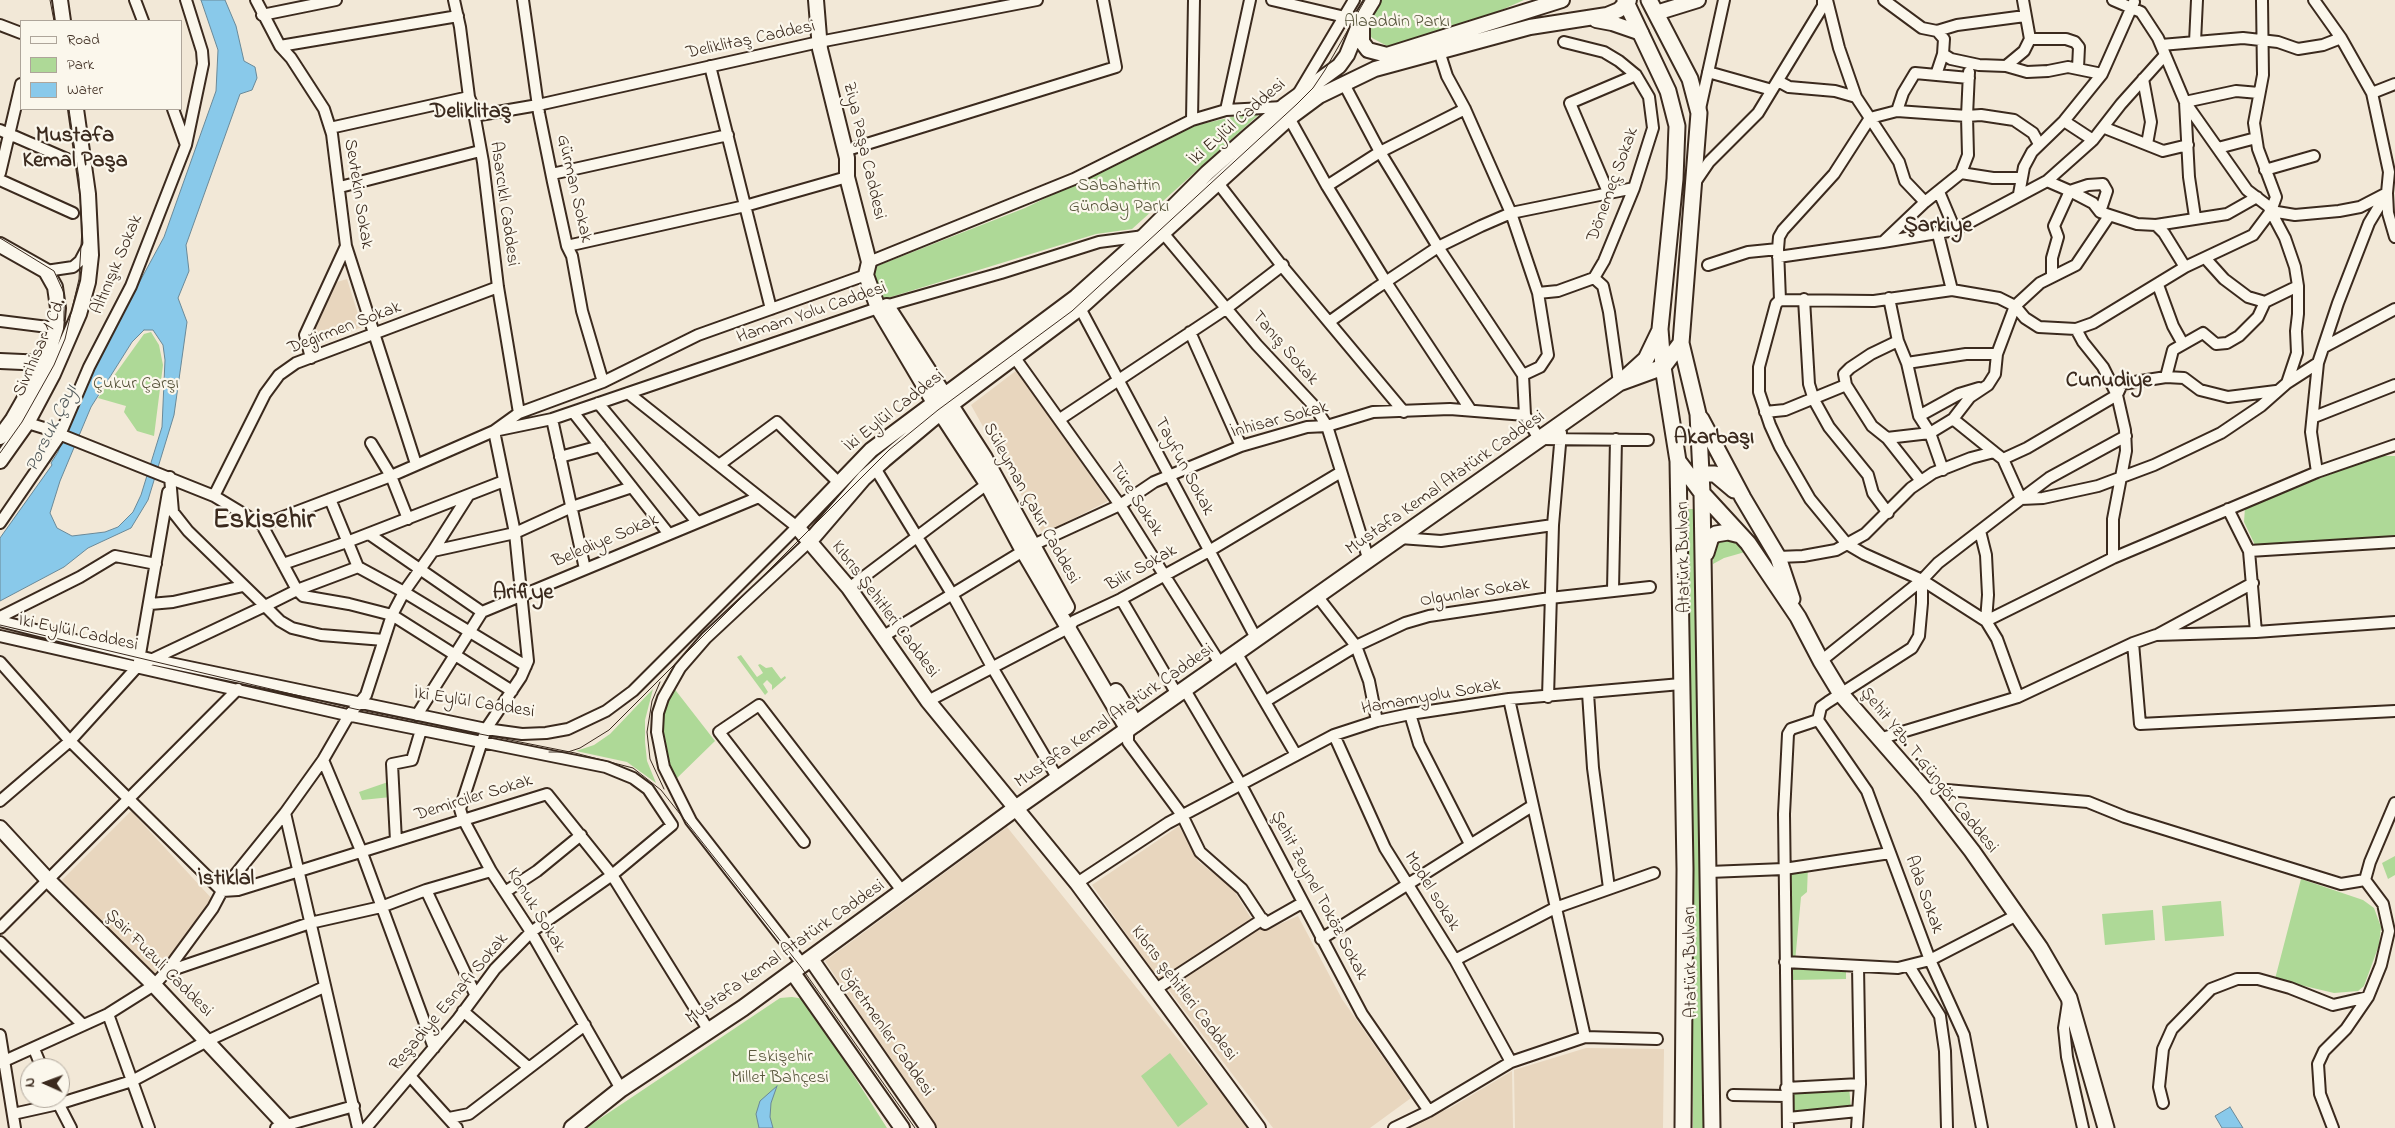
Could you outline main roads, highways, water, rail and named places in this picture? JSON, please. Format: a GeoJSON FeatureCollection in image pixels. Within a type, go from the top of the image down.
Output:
{"type":"FeatureCollection","features":[{"type":"Feature","properties":{"kind":"main road"},"geometry":{"type":"LineString","coordinates":[[60,0],[63,20]]}},
{"type":"Feature","properties":{"kind":"main road","name":"Ziya Paşa Caddesi"},"geometry":{"type":"LineString","coordinates":[[816,0],[819,42],[868,268],[882,307],[943,404]]}},
{"type":"Feature","properties":{"kind":"main road","name":"İki Eylül Caddesi"},"geometry":{"type":"LineString","coordinates":[[797,527],[872,450],[1015,358],[1080,308],[1218,183],[1285,113],[1295,98],[1339,66],[1347,55],[1362,18],[1373,0]]}},
{"type":"Feature","properties":{"kind":"main road"},"geometry":{"type":"LineString","coordinates":[[1362,18],[1362,42],[1368,50],[1387,55],[1562,0]]}},
{"type":"Feature","properties":{"kind":"main road"},"geometry":{"type":"LineString","coordinates":[[1698,0],[1653,6],[1690,79],[1699,113],[1680,343],[1698,414],[1742,498],[1778,558],[1798,617]]}},
{"type":"Feature","properties":{"kind":"main road","name":"İki Eylül Caddesi"},"geometry":{"type":"LineString","coordinates":[[810,541],[875,468],[943,404],[1076,297],[1144,236],[1208,173],[1285,113],[1374,70],[1530,28],[1607,15],[1627,1]]}},
{"type":"Feature","properties":{"kind":"main road","name":"Atatürk Bulvarı"},"geometry":{"type":"LineString","coordinates":[[1627,1],[1668,91],[1677,126],[1675,179],[1660,330],[1663,367],[1670,400],[1678,461],[1685,869],[1683,1128]]}},
{"type":"Feature","properties":{"kind":"main road"},"geometry":{"type":"LineString","coordinates":[[1588,18],[1612,23],[1641,33]]}},
{"type":"Feature","properties":{"kind":"main road","name":"Sivrihisar 1 Cd."},"geometry":{"type":"LineString","coordinates":[[0,461],[27,423],[53,374],[78,314],[88,282],[91,255],[88,194],[76,110]]}},
{"type":"Feature","properties":{"kind":"main road"},"geometry":{"type":"LineString","coordinates":[[0,245],[46,271],[55,287],[58,308],[56,328],[45,363],[7,418],[0,437]]}},
{"type":"Feature","properties":{"kind":"main road"},"geometry":{"type":"LineString","coordinates":[[1619,383],[1646,359],[1660,330]]}},
{"type":"Feature","properties":{"kind":"main road"},"geometry":{"type":"LineString","coordinates":[[1663,367],[1680,343]]}},
{"type":"Feature","properties":{"kind":"main road"},"geometry":{"type":"LineString","coordinates":[[0,361],[45,363]]}},
{"type":"Feature","properties":{"kind":"main road","name":"Mustafa Kemal Atatürk Caddesi"},"geometry":{"type":"LineString","coordinates":[[572,1128],[621,1089],[802,966],[1016,808],[1258,640],[1539,440],[1561,432],[1619,383],[1663,367]]}},
{"type":"Feature","properties":{"kind":"main road"},"geometry":{"type":"LineString","coordinates":[[1619,383],[1640,379],[1650,380],[1663,389],[1670,400]]}},
{"type":"Feature","properties":{"kind":"main road","name":"Süleyman Çakır Caddesi"},"geometry":{"type":"LineString","coordinates":[[943,404],[987,484],[1028,548],[1071,625],[1132,727]]}},
{"type":"Feature","properties":{"kind":"main road","name":"Süleyman Çakır Caddesi"},"geometry":{"type":"LineString","coordinates":[[943,404],[985,458],[1028,548]]}},
{"type":"Feature","properties":{"kind":"main road"},"geometry":{"type":"LineString","coordinates":[[1696,476],[1698,414]]}},
{"type":"Feature","properties":{"kind":"main road","name":"Şehit Yzb. T.Güngör Caddesi"},"geometry":{"type":"LineString","coordinates":[[1678,461],[1696,476],[1702,493],[1740,535],[1798,617],[1841,694],[1922,788],[2017,915],[2069,998],[2106,1128]]}},
{"type":"Feature","properties":{"kind":"main road"},"geometry":{"type":"LineString","coordinates":[[1678,493],[1696,476],[1715,474],[1742,498]]}},
{"type":"Feature","properties":{"kind":"main road","name":"Atatürk Bulvarı"},"geometry":{"type":"LineString","coordinates":[[1702,493],[1705,559],[1710,872],[1712,1128]]}},
{"type":"Feature","properties":{"kind":"main road"},"geometry":{"type":"LineString","coordinates":[[1679,513],[1681,506],[1690,501],[1699,504],[1703,510]]}},
{"type":"Feature","properties":{"kind":"main road","name":"Kıbrıs Şehitleri Caddesi"},"geometry":{"type":"LineString","coordinates":[[797,527],[849,588],[928,701],[1077,882]]}},
{"type":"Feature","properties":{"kind":"main road"},"geometry":{"type":"LineString","coordinates":[[1705,559],[1707,546],[1716,534],[1728,532],[1740,535]]}},
{"type":"Feature","properties":{"kind":"main road","name":"Şair Fuzuli Caddesi"},"geometry":{"type":"LineString","coordinates":[[0,828],[48,880],[154,985],[207,1041],[283,1127]]}},
{"type":"Feature","properties":{"kind":"main road","name":"Kıbrıs şehitleri Caddesi"},"geometry":{"type":"LineString","coordinates":[[1077,882],[1258,1128]]}},
{"type":"Feature","properties":{"kind":"main road"},"geometry":{"type":"LineString","coordinates":[[802,966],[902,1128]]}},
{"type":"Feature","properties":{"kind":"main road","name":"Öğretmenler Caddesi"},"geometry":{"type":"LineString","coordinates":[[802,966],[928,1128]]}},
{"type":"Feature","properties":{"kind":"water"},"geometry":{"type":"Polygon","coordinates":[[[201,0],[225,0],[236,26],[244,61],[255,67],[257,78],[252,90],[240,94],[186,245],[189,271],[178,298],[187,322],[174,415],[148,500],[131,528],[88,548],[64,567],[0,601],[0,538],[52,465],[51,463],[58,452],[83,386],[164,237],[216,91],[218,50],[201,0]],[[144,330],[132,342],[91,407],[60,481],[50,513],[57,528],[72,536],[105,532],[118,527],[133,512],[141,495],[162,427],[165,360],[163,345],[153,330],[144,330]]]}},
{"type":"Feature","properties":{"kind":"water"},"geometry":{"type":"Polygon","coordinates":[[[777,1086],[771,1103],[770,1117],[773,1128],[759,1128],[756,1114],[760,1101],[777,1086]]]}},
{"type":"Feature","properties":{"kind":"water"},"geometry":{"type":"Polygon","coordinates":[[[2230,1107],[2243,1128],[2222,1128],[2215,1116],[2230,1107]]]}},
{"type":"Feature","properties":{"kind":"tram line"},"geometry":{"type":"LineString","coordinates":[[50,0],[54,20]]}},
{"type":"Feature","properties":{"kind":"tram line"},"geometry":{"type":"LineString","coordinates":[[549,752],[568,752],[580,748],[609,730],[889,450],[938,410],[1072,311],[1297,104],[1313,88],[1325,70],[1365,0]]}},
{"type":"Feature","properties":{"kind":"tram line"},"geometry":{"type":"LineString","coordinates":[[0,453],[22,422],[54,365],[65,339],[79,279],[82,229],[79,179],[69,110]]}},
{"type":"Feature","properties":{"kind":"tram line"},"geometry":{"type":"LineString","coordinates":[[0,238],[54,271],[64,293],[64,321]]}},
{"type":"Feature","properties":{"kind":"tram line"},"geometry":{"type":"LineString","coordinates":[[0,625],[355,709],[575,753],[633,768],[661,790],[801,967],[915,1128]]}},
{"type":"Feature","properties":{"kind":"tram line"},"geometry":{"type":"LineString","coordinates":[[660,682],[652,701],[647,732],[650,759],[664,789]]}},
{"type":"Feature","properties":{"kind":"district","name":"Deliklitaş"},"geometry":{"type":"Point","coordinates":[471,113]}},
{"type":"Feature","properties":{"kind":"district","name":"Mustafa Kemal Paşa"},"geometry":{"type":"Point","coordinates":[75,150]}},
{"type":"Feature","properties":{"kind":"district","name":"Şarkiye"},"geometry":{"type":"Point","coordinates":[1938,227]}},
{"type":"Feature","properties":{"kind":"district","name":"Cunudiye"},"geometry":{"type":"Point","coordinates":[2109,382]}},
{"type":"Feature","properties":{"kind":"district","name":"Akarbaşı"},"geometry":{"type":"Point","coordinates":[1714,439]}},
{"type":"Feature","properties":{"kind":"district","name":"Eskisehir"},"geometry":{"type":"Point","coordinates":[264,522]}},
{"type":"Feature","properties":{"kind":"district","name":"Arifiye"},"geometry":{"type":"Point","coordinates":[523,594]}},
{"type":"Feature","properties":{"kind":"district","name":"İstiklal"},"geometry":{"type":"Point","coordinates":[226,880]}},
{"type":"Feature","properties":{"kind":"park label","name":"Alaaddin Parkı"},"geometry":{"type":"Point","coordinates":[1397,23]}},
{"type":"Feature","properties":{"kind":"park label","name":"Sabahattin Günday Parkı"},"geometry":{"type":"Point","coordinates":[1119,197]}},
{"type":"Feature","properties":{"kind":"park label","name":"Çukur Çarşı"},"geometry":{"type":"Point","coordinates":[136,385]}},
{"type":"Feature","properties":{"kind":"park label","name":"Eskişehir Millet Bahçesi"},"geometry":{"type":"Point","coordinates":[780,1068]}},
{"type":"Feature","properties":{"kind":"water label","name":"Porsuk Çayı"},"geometry":{"type":"Point","coordinates":[53,429]}}]}
